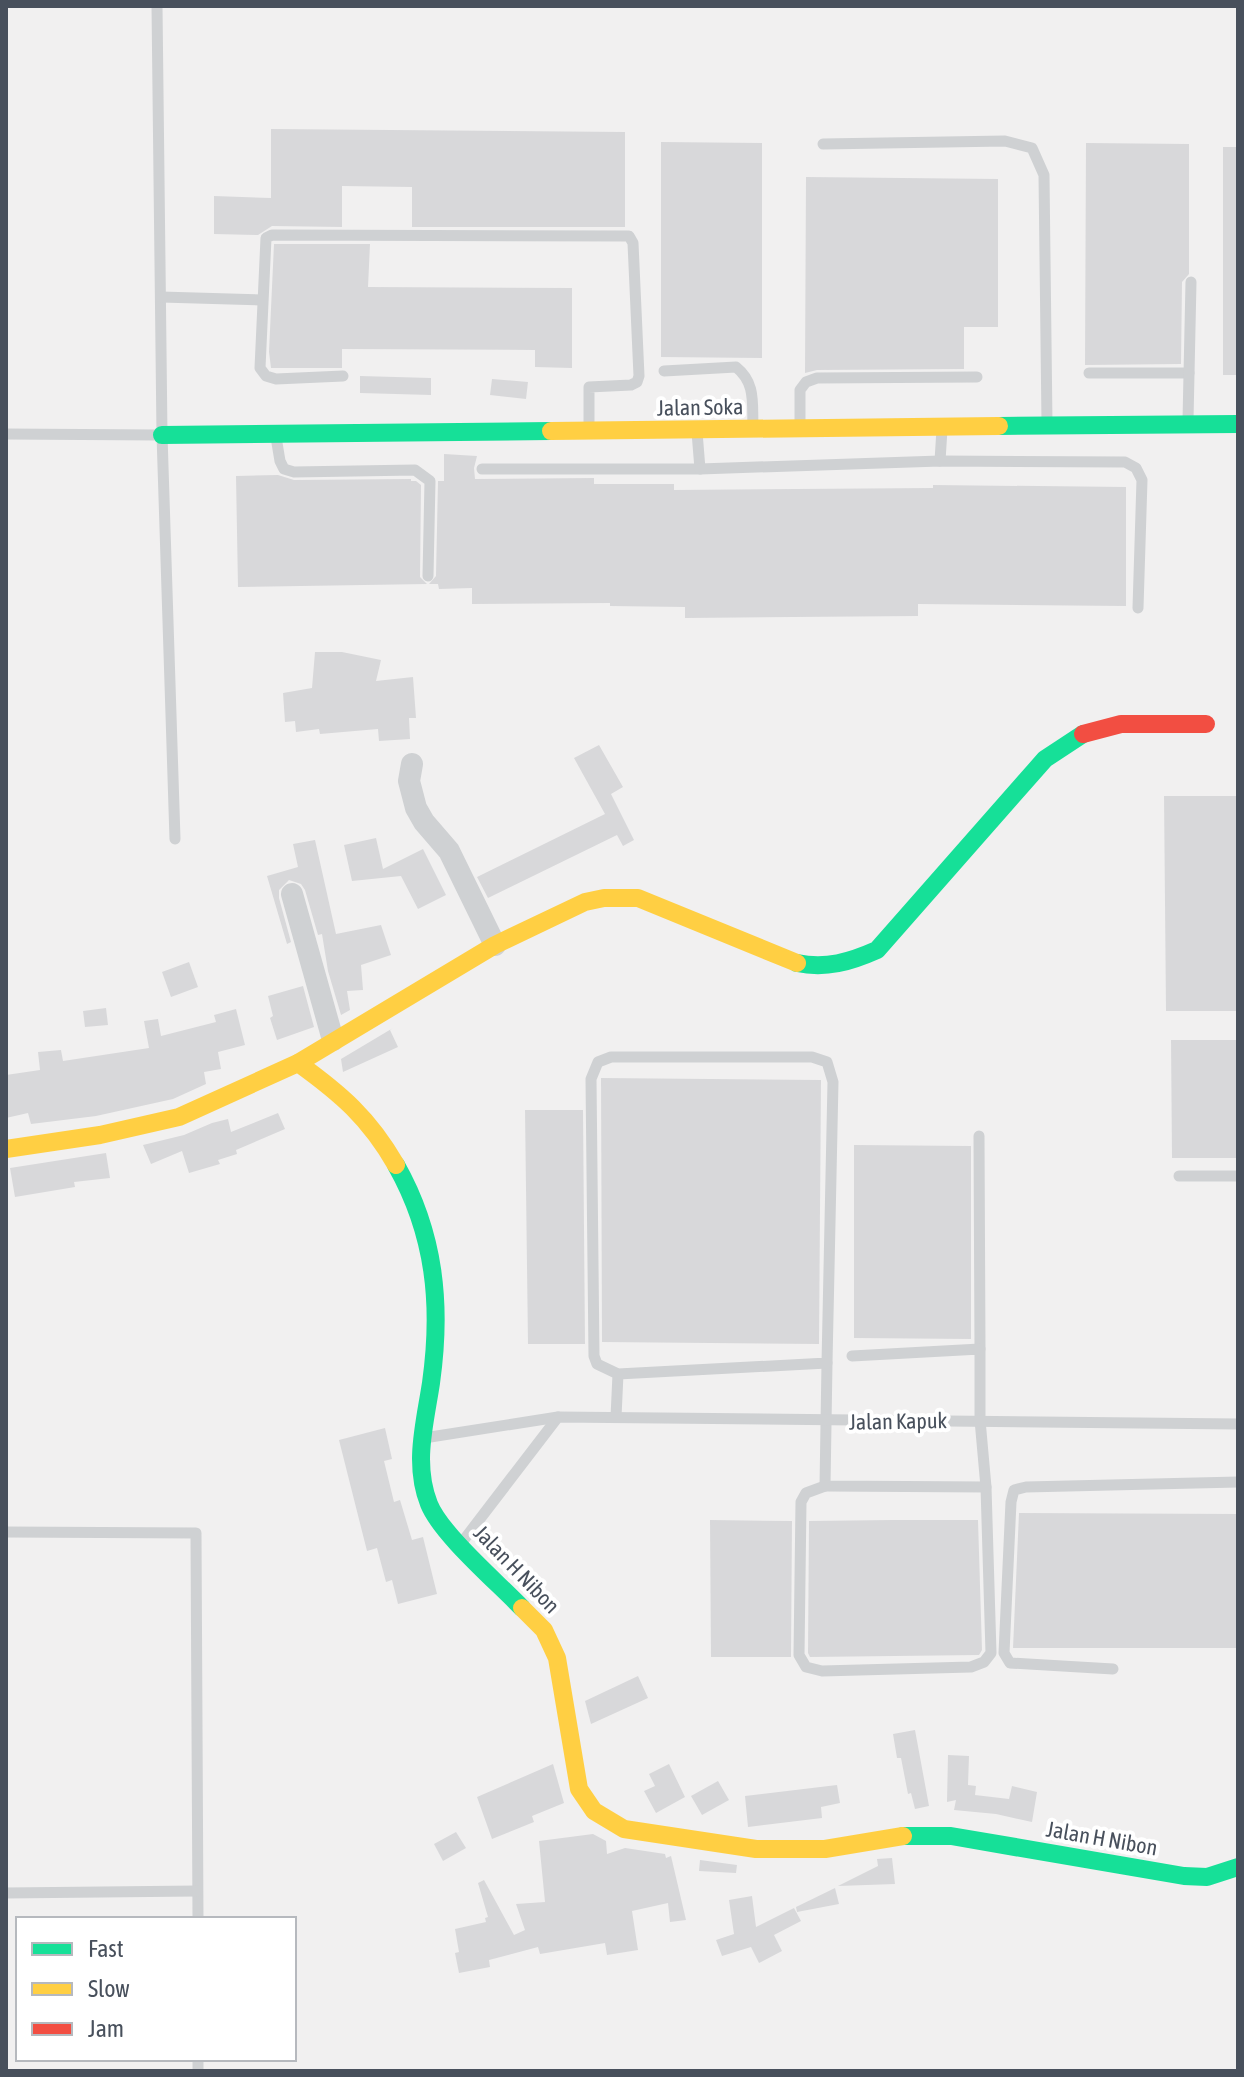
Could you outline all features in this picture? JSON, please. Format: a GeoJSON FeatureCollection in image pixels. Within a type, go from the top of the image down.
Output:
{"type":"FeatureCollection","features":[{"type":"Feature","properties":{"kind":"street","name":"Jalan Soka"},"geometry":{"type":"LineString","coordinates":[[162,435],[1238,424]]}},
{"type":"Feature","properties":{"kind":"street"},"geometry":{"type":"LineString","coordinates":[[6,1149],[100,1135],[167,1121],[198,1110],[298,1063],[495,945],[585,902],[604,898],[638,898],[798,963],[818,968],[857,960],[877,950],[1045,759],[1061,745],[1113,723],[1206,724]]}},
{"type":"Feature","properties":{"kind":"street"},"geometry":{"type":"LineString","coordinates":[[412,764],[409,781],[416,808],[449,851],[495,945]]}},
{"type":"Feature","properties":{"kind":"street"},"geometry":{"type":"LineString","coordinates":[[292,894],[333,1040]]}},
{"type":"Feature","properties":{"kind":"street","name":"Jalan H Nibon"},"geometry":{"type":"LineString","coordinates":[[298,1063],[351,1103],[370,1123],[407,1180],[424,1219],[434,1261],[437,1315],[432,1379],[422,1438],[420,1477],[423,1492],[434,1516],[544,1630],[552,1643],[560,1669],[575,1779],[579,1791],[601,1817],[624,1829],[756,1849],[825,1849],[897,1836],[925,1835],[951,1836],[1184,1876],[1207,1877],[1238,1867]]}},
{"type":"Feature","properties":{"kind":"lane"},"geometry":{"type":"LineString","coordinates":[[157,6],[162,435],[175,839]]}},
{"type":"Feature","properties":{"kind":"lane"},"geometry":{"type":"LineString","coordinates":[[823,144],[1005,141],[1032,148],[1044,175],[1047,427]]}},
{"type":"Feature","properties":{"kind":"lane"},"geometry":{"type":"LineString","coordinates":[[343,376],[276,379],[266,376],[260,368],[266,238],[272,235],[629,236],[633,243],[639,376],[637,382],[631,385],[589,387],[589,432]]}},
{"type":"Feature","properties":{"kind":"lane"},"geometry":{"type":"LineString","coordinates":[[1187,425],[1191,282]]}},
{"type":"Feature","properties":{"kind":"lane"},"geometry":{"type":"LineString","coordinates":[[161,297],[262,300]]}},
{"type":"Feature","properties":{"kind":"lane"},"geometry":{"type":"LineString","coordinates":[[664,371],[736,367],[751,385],[753,430]]}},
{"type":"Feature","properties":{"kind":"lane"},"geometry":{"type":"LineString","coordinates":[[1089,373],[1189,373]]}},
{"type":"Feature","properties":{"kind":"lane"},"geometry":{"type":"LineString","coordinates":[[800,430],[800,390],[806,382],[817,378],[977,377]]}},
{"type":"Feature","properties":{"kind":"lane"},"geometry":{"type":"LineString","coordinates":[[940,461],[942,428]]}},
{"type":"Feature","properties":{"kind":"lane"},"geometry":{"type":"LineString","coordinates":[[697,431],[700,469]]}},
{"type":"Feature","properties":{"kind":"lane"},"geometry":{"type":"LineString","coordinates":[[276,433],[280,461],[284,469],[294,472],[415,470],[423,474],[430,481],[428,576]]}},
{"type":"Feature","properties":{"kind":"lane"},"geometry":{"type":"LineString","coordinates":[[6,434],[162,435]]}},
{"type":"Feature","properties":{"kind":"lane"},"geometry":{"type":"LineString","coordinates":[[482,469],[700,469],[940,461],[1125,462],[1136,468],[1142,480],[1138,608]]}},
{"type":"Feature","properties":{"kind":"lane"},"geometry":{"type":"LineString","coordinates":[[825,1486],[833,1082],[827,1062],[812,1057],[611,1057],[598,1062],[591,1079],[594,1356],[597,1364],[618,1374],[827,1363]]}},
{"type":"Feature","properties":{"kind":"lane"},"geometry":{"type":"LineString","coordinates":[[979,1136],[980,1420],[986,1487],[991,1653],[984,1662],[971,1667],[822,1671],[806,1667],[799,1655],[801,1502],[806,1493],[825,1486],[986,1487]]}},
{"type":"Feature","properties":{"kind":"lane"},"geometry":{"type":"LineString","coordinates":[[1179,1176],[1238,1176]]}},
{"type":"Feature","properties":{"kind":"lane"},"geometry":{"type":"LineString","coordinates":[[852,1356],[980,1349]]}},
{"type":"Feature","properties":{"kind":"lane"},"geometry":{"type":"LineString","coordinates":[[616,1417],[618,1374]]}},
{"type":"Feature","properties":{"kind":"lane"},"geometry":{"type":"LineString","coordinates":[[460,1544],[558,1417]]}},
{"type":"Feature","properties":{"kind":"lane","name":"Jalan Kapuk"},"geometry":{"type":"LineString","coordinates":[[422,1438],[558,1417],[1238,1424]]}},
{"type":"Feature","properties":{"kind":"lane"},"geometry":{"type":"LineString","coordinates":[[1113,1669],[1010,1663],[1004,1653],[1014,1490],[1026,1487],[1238,1482]]}},
{"type":"Feature","properties":{"kind":"lane"},"geometry":{"type":"LineString","coordinates":[[6,1532],[196,1533],[198,1917]]}},
{"type":"Feature","properties":{"kind":"lane"},"geometry":{"type":"LineString","coordinates":[[6,1893],[197,1891]]}},
{"type":"Feature","properties":{"kind":"building"},"geometry":{"type":"Polygon","coordinates":[[[271,129],[625,132],[625,227],[412,227],[412,187],[342,186],[342,227],[272,226],[258,235],[214,234],[214,196],[271,198],[271,129]]]}},
{"type":"Feature","properties":{"kind":"building"},"geometry":{"type":"Polygon","coordinates":[[[661,142],[762,143],[762,358],[661,357],[661,142]]]}},
{"type":"Feature","properties":{"kind":"building"},"geometry":{"type":"Polygon","coordinates":[[[1086,143],[1189,144],[1189,274],[1182,282],[1181,364],[1085,365],[1086,143]]]}},
{"type":"Feature","properties":{"kind":"building"},"geometry":{"type":"Polygon","coordinates":[[[1223,147],[1238,147],[1238,375],[1223,375],[1223,147]]]}},
{"type":"Feature","properties":{"kind":"building"},"geometry":{"type":"Polygon","coordinates":[[[806,177],[998,179],[998,327],[964,327],[964,369],[817,370],[805,373],[806,177]]]}},
{"type":"Feature","properties":{"kind":"building"},"geometry":{"type":"Polygon","coordinates":[[[274,244],[370,244],[368,287],[572,288],[572,368],[535,367],[535,350],[342,349],[342,368],[271,368],[274,244]]]}},
{"type":"Feature","properties":{"kind":"building"},"geometry":{"type":"Polygon","coordinates":[[[360,376],[431,378],[431,395],[360,393],[360,376]]]}},
{"type":"Feature","properties":{"kind":"building"},"geometry":{"type":"Polygon","coordinates":[[[492,379],[528,382],[526,399],[490,395],[492,379]]]}},
{"type":"Feature","properties":{"kind":"building"},"geometry":{"type":"Polygon","coordinates":[[[444,454],[477,456],[475,479],[594,478],[594,484],[674,484],[674,490],[933,488],[933,485],[1126,487],[1126,606],[918,604],[918,616],[685,618],[685,607],[610,606],[610,603],[472,604],[472,588],[439,589],[438,584],[429,584],[436,576],[438,481],[444,481],[444,454]]]}},
{"type":"Feature","properties":{"kind":"building"},"geometry":{"type":"Polygon","coordinates":[[[278,475],[294,480],[416,481],[421,485],[420,577],[427,584],[238,587],[236,476],[278,475]]]}},
{"type":"Feature","properties":{"kind":"building"},"geometry":{"type":"Polygon","coordinates":[[[315,652],[342,652],[381,660],[376,681],[413,677],[416,718],[409,718],[410,739],[379,741],[378,729],[320,734],[319,729],[296,732],[295,721],[285,722],[283,693],[312,688],[315,652]]]}},
{"type":"Feature","properties":{"kind":"building"},"geometry":{"type":"Polygon","coordinates":[[[599,745],[623,787],[611,794],[634,840],[623,846],[617,835],[488,898],[477,877],[605,814],[574,758],[599,745]]]}},
{"type":"Feature","properties":{"kind":"building"},"geometry":{"type":"Polygon","coordinates":[[[1164,796],[1238,796],[1238,1011],[1166,1011],[1164,796]]]}},
{"type":"Feature","properties":{"kind":"building"},"geometry":{"type":"Polygon","coordinates":[[[376,838],[383,869],[423,849],[446,895],[418,909],[401,876],[352,881],[344,845],[376,838]]]}},
{"type":"Feature","properties":{"kind":"building"},"geometry":{"type":"Polygon","coordinates":[[[315,840],[336,934],[381,925],[391,955],[361,965],[363,990],[347,991],[350,1010],[341,1015],[328,971],[322,934],[318,935],[305,890],[301,884],[289,880],[279,890],[291,942],[287,944],[267,876],[298,867],[293,844],[315,840]]]}},
{"type":"Feature","properties":{"kind":"building"},"geometry":{"type":"Polygon","coordinates":[[[189,962],[198,987],[171,997],[162,972],[189,962]]]}},
{"type":"Feature","properties":{"kind":"building"},"geometry":{"type":"Polygon","coordinates":[[[303,986],[314,1027],[277,1040],[270,1018],[273,1016],[268,996],[303,986]]]}},
{"type":"Feature","properties":{"kind":"building"},"geometry":{"type":"Polygon","coordinates":[[[106,1008],[108,1025],[85,1027],[83,1011],[106,1008]]]}},
{"type":"Feature","properties":{"kind":"building"},"geometry":{"type":"Polygon","coordinates":[[[236,1009],[245,1045],[218,1052],[221,1069],[204,1072],[206,1084],[173,1099],[96,1116],[31,1124],[28,1113],[6,1118],[6,1075],[40,1070],[38,1052],[61,1050],[63,1061],[149,1048],[144,1021],[158,1019],[161,1036],[216,1022],[214,1015],[236,1009]]]}},
{"type":"Feature","properties":{"kind":"building"},"geometry":{"type":"Polygon","coordinates":[[[393,1028],[390,1030],[398,1047],[343,1072],[341,1059],[393,1028]]]}},
{"type":"Feature","properties":{"kind":"building"},"geometry":{"type":"Polygon","coordinates":[[[1171,1040],[1238,1040],[1238,1158],[1172,1158],[1171,1040]]]}},
{"type":"Feature","properties":{"kind":"building"},"geometry":{"type":"Polygon","coordinates":[[[601,1078],[821,1080],[819,1344],[602,1342],[601,1078]]]}},
{"type":"Feature","properties":{"kind":"building"},"geometry":{"type":"Polygon","coordinates":[[[525,1110],[583,1110],[585,1344],[528,1344],[525,1110]]]}},
{"type":"Feature","properties":{"kind":"building"},"geometry":{"type":"Polygon","coordinates":[[[278,1113],[285,1129],[236,1150],[237,1154],[218,1160],[220,1164],[189,1173],[182,1151],[151,1164],[143,1145],[184,1135],[228,1119],[231,1132],[278,1113]]]}},
{"type":"Feature","properties":{"kind":"building"},"geometry":{"type":"Polygon","coordinates":[[[854,1145],[971,1146],[971,1339],[854,1338],[854,1145]]]}},
{"type":"Feature","properties":{"kind":"building"},"geometry":{"type":"Polygon","coordinates":[[[106,1153],[110,1178],[74,1182],[75,1187],[15,1197],[10,1168],[106,1153]]]}},
{"type":"Feature","properties":{"kind":"building"},"geometry":{"type":"Polygon","coordinates":[[[385,1428],[392,1459],[384,1461],[394,1502],[400,1500],[412,1540],[423,1537],[437,1594],[398,1604],[392,1580],[386,1582],[377,1548],[367,1551],[339,1440],[385,1428]]]}},
{"type":"Feature","properties":{"kind":"building"},"geometry":{"type":"Polygon","coordinates":[[[1019,1513],[1238,1514],[1238,1648],[1013,1648],[1019,1513]]]}},
{"type":"Feature","properties":{"kind":"building"},"geometry":{"type":"Polygon","coordinates":[[[710,1520],[792,1521],[791,1657],[711,1657],[710,1520]]]}},
{"type":"Feature","properties":{"kind":"building"},"geometry":{"type":"Polygon","coordinates":[[[978,1520],[982,1650],[979,1655],[810,1657],[809,1521],[978,1520]]]}},
{"type":"Feature","properties":{"kind":"building"},"geometry":{"type":"Polygon","coordinates":[[[638,1676],[648,1698],[591,1724],[585,1701],[638,1676]]]}},
{"type":"Feature","properties":{"kind":"building"},"geometry":{"type":"Polygon","coordinates":[[[915,1730],[929,1806],[915,1809],[911,1793],[908,1794],[901,1758],[897,1758],[893,1734],[915,1730]]]}},
{"type":"Feature","properties":{"kind":"building"},"geometry":{"type":"Polygon","coordinates":[[[948,1755],[969,1756],[968,1785],[976,1786],[975,1795],[1009,1799],[1012,1786],[1037,1792],[1032,1822],[996,1814],[954,1810],[956,1800],[947,1802],[948,1755]]]}},
{"type":"Feature","properties":{"kind":"building"},"geometry":{"type":"Polygon","coordinates":[[[553,1764],[564,1803],[532,1816],[534,1822],[492,1839],[477,1797],[553,1764]]]}},
{"type":"Feature","properties":{"kind":"building"},"geometry":{"type":"Polygon","coordinates":[[[669,1764],[685,1797],[656,1813],[644,1791],[655,1786],[649,1774],[669,1764]]]}},
{"type":"Feature","properties":{"kind":"building"},"geometry":{"type":"Polygon","coordinates":[[[718,1781],[729,1800],[702,1815],[691,1796],[718,1781]]]}},
{"type":"Feature","properties":{"kind":"building"},"geometry":{"type":"Polygon","coordinates":[[[837,1785],[840,1803],[821,1807],[822,1818],[748,1827],[745,1796],[837,1785]]]}},
{"type":"Feature","properties":{"kind":"building"},"geometry":{"type":"Polygon","coordinates":[[[456,1832],[466,1848],[443,1861],[434,1844],[456,1832]]]}},
{"type":"Feature","properties":{"kind":"building"},"geometry":{"type":"Polygon","coordinates":[[[593,1834],[606,1841],[607,1854],[625,1848],[665,1854],[666,1858],[671,1856],[686,1920],[670,1922],[668,1903],[632,1911],[638,1950],[607,1955],[605,1943],[540,1954],[538,1947],[489,1960],[490,1967],[459,1973],[455,1929],[486,1922],[485,1918],[488,1917],[478,1883],[484,1880],[514,1935],[525,1930],[516,1904],[545,1902],[539,1841],[593,1834]]]}},
{"type":"Feature","properties":{"kind":"building"},"geometry":{"type":"Polygon","coordinates":[[[892,1858],[895,1884],[838,1886],[878,1866],[877,1859],[892,1858]]]}},
{"type":"Feature","properties":{"kind":"building"},"geometry":{"type":"Polygon","coordinates":[[[700,1860],[737,1865],[736,1873],[699,1871],[700,1860]]]}},
{"type":"Feature","properties":{"kind":"building"},"geometry":{"type":"Polygon","coordinates":[[[835,1888],[839,1904],[797,1912],[796,1907],[835,1888]]]}},
{"type":"Feature","properties":{"kind":"building"},"geometry":{"type":"Polygon","coordinates":[[[752,1896],[756,1927],[794,1908],[801,1921],[774,1935],[782,1951],[759,1963],[751,1947],[722,1956],[716,1940],[734,1934],[729,1900],[752,1896]]]}},
{"type":"Feature","properties":{"kind":"traffic: fast"},"geometry":{"type":"LineString","coordinates":[[999,426],[1238,424]]}},
{"type":"Feature","properties":{"kind":"traffic: fast"},"geometry":{"type":"LineString","coordinates":[[162,435],[551,431]]}},
{"type":"Feature","properties":{"kind":"traffic: fast"},"geometry":{"type":"LineString","coordinates":[[797,963],[838,963],[877,950],[1045,759],[1083,734]]}},
{"type":"Feature","properties":{"kind":"traffic: fast"},"geometry":{"type":"LineString","coordinates":[[396,1165],[409,1191],[427,1244],[435,1298],[434,1354],[421,1459],[424,1489],[435,1516],[445,1529],[522,1608]]}},
{"type":"Feature","properties":{"kind":"traffic: fast"},"geometry":{"type":"LineString","coordinates":[[903,1836],[951,1836],[1184,1876],[1207,1877],[1238,1867]]}},
{"type":"Feature","properties":{"kind":"traffic: slow"},"geometry":{"type":"LineString","coordinates":[[551,431],[999,426]]}},
{"type":"Feature","properties":{"kind":"traffic: slow"},"geometry":{"type":"LineString","coordinates":[[298,1063],[495,945],[585,902],[604,898],[638,898],[797,963]]}},
{"type":"Feature","properties":{"kind":"traffic: slow"},"geometry":{"type":"LineString","coordinates":[[6,1149],[100,1135],[179,1117],[298,1063],[353,1108],[396,1165]]}},
{"type":"Feature","properties":{"kind":"traffic: slow"},"geometry":{"type":"LineString","coordinates":[[522,1608],[544,1630],[557,1658],[579,1789],[594,1811],[624,1829],[756,1849],[825,1849],[903,1836]]}},
{"type":"Feature","properties":{"kind":"traffic: jam"},"geometry":{"type":"LineString","coordinates":[[1083,734],[1121,724],[1206,724]]}}]}
